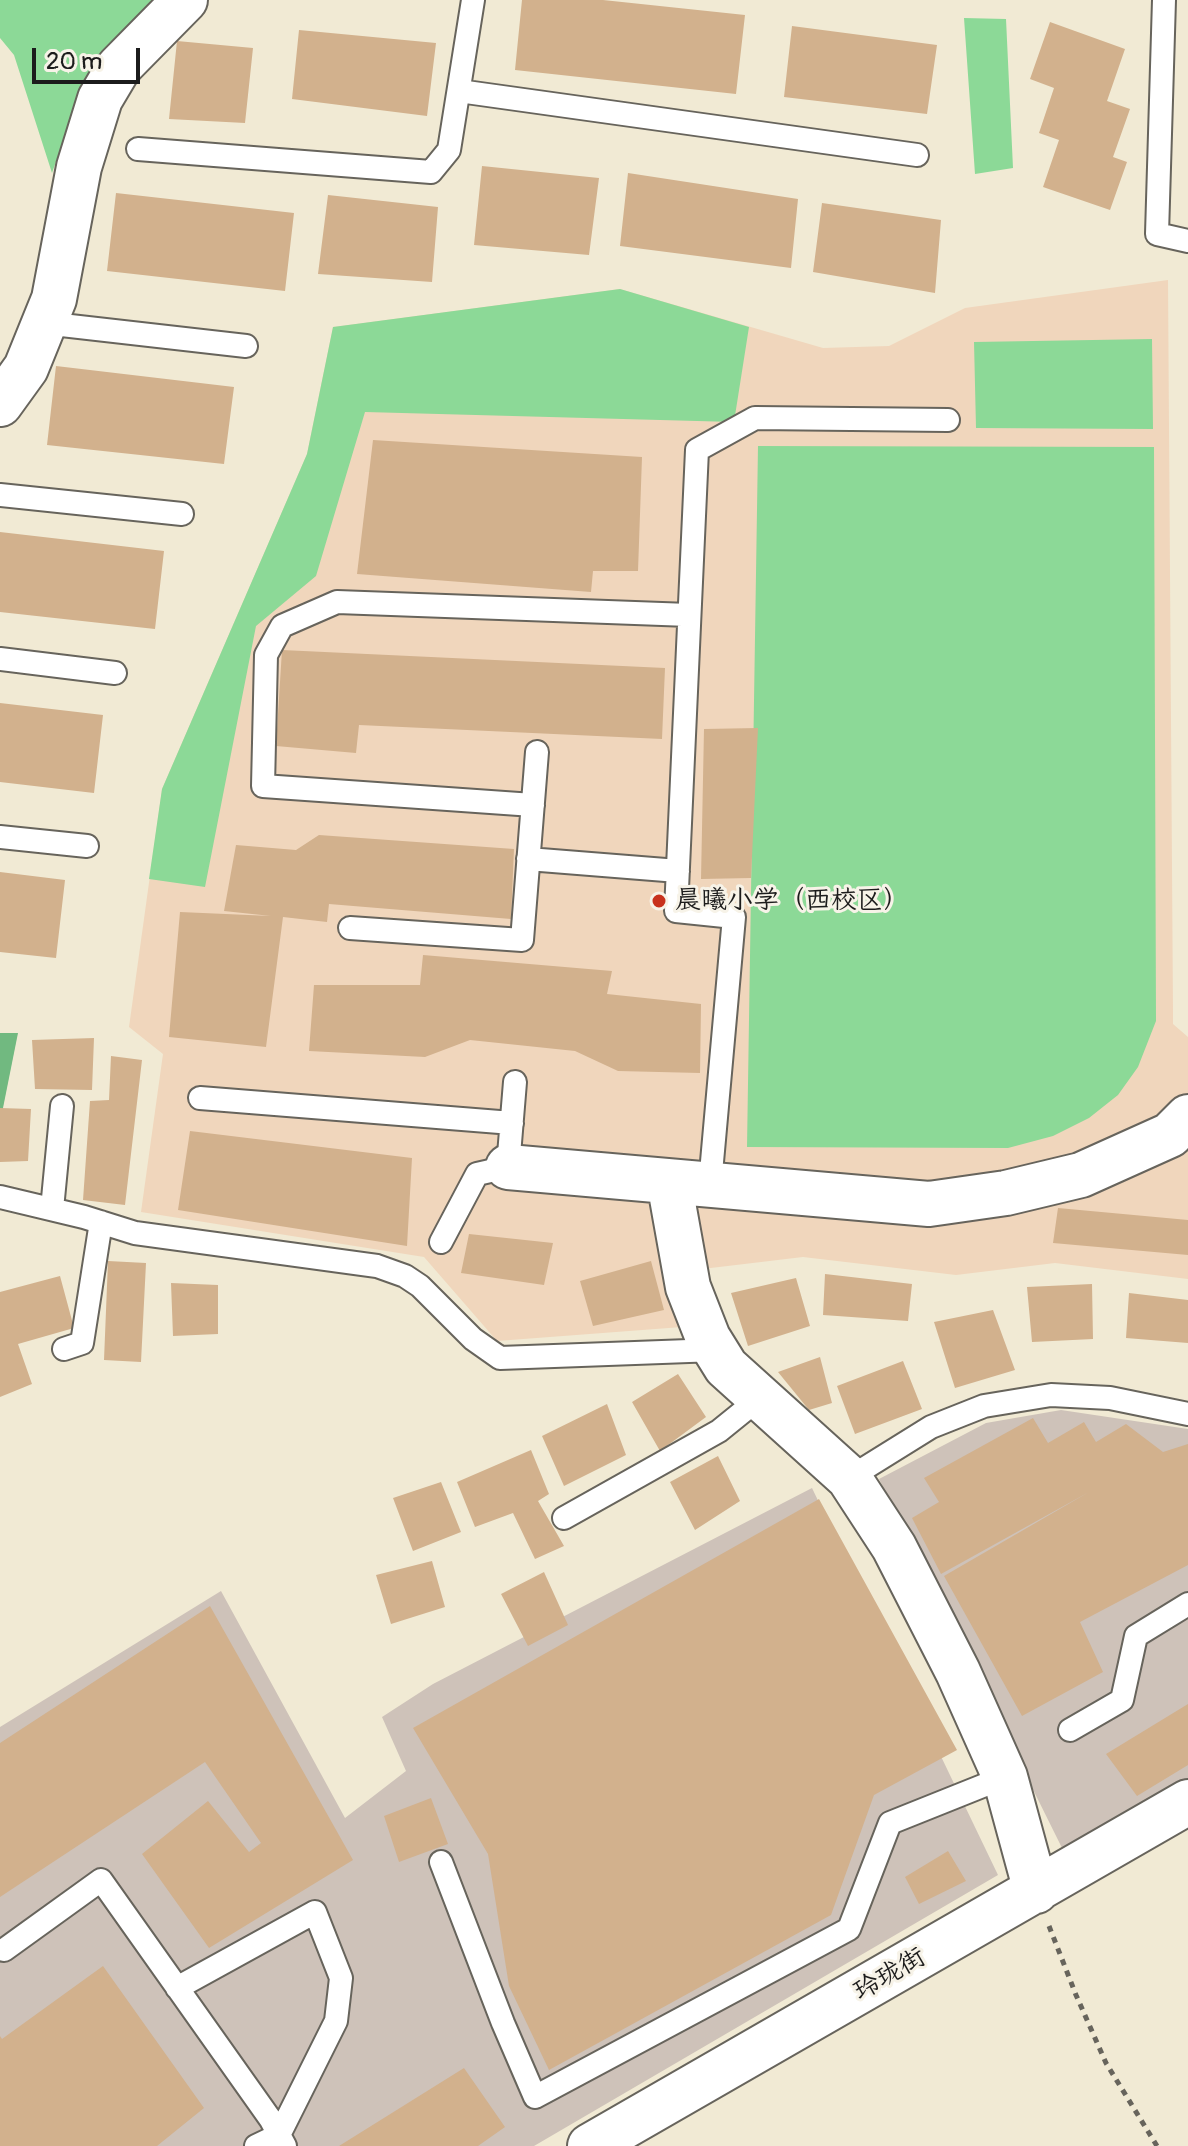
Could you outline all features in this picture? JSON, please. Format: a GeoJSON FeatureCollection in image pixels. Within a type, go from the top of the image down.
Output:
{"type":"FeatureCollection","features":[{"type":"Feature","properties":{"kind":"street"},"geometry":{"type":"LineString","coordinates":[[0,404],[26,368],[54,299],[79,167],[100,99],[119,67],[185,0]]}},
{"type":"Feature","properties":{"kind":"street"},"geometry":{"type":"LineString","coordinates":[[508,1167],[929,1204],[1006,1193],[1081,1175],[1170,1135],[1188,1117]]}},
{"type":"Feature","properties":{"kind":"street"},"geometry":{"type":"LineString","coordinates":[[690,1183],[688,1287],[708,1338],[726,1367],[849,1478],[894,1547],[958,1672],[1005,1777],[1036,1891]]}},
{"type":"Feature","properties":{"kind":"street","name":"玲珑街"},"geometry":{"type":"LineString","coordinates":[[590,2146],[1188,1802]]}},
{"type":"Feature","properties":{"kind":"lane"},"geometry":{"type":"LineString","coordinates":[[138,149],[431,172],[449,150],[473,0]]}},
{"type":"Feature","properties":{"kind":"lane"},"geometry":{"type":"LineString","coordinates":[[1164,0],[1157,234],[1188,241]]}},
{"type":"Feature","properties":{"kind":"lane"},"geometry":{"type":"LineString","coordinates":[[459,91],[917,155]]}},
{"type":"Feature","properties":{"kind":"lane"},"geometry":{"type":"LineString","coordinates":[[44,323],[246,346]]}},
{"type":"Feature","properties":{"kind":"lane"},"geometry":{"type":"LineString","coordinates":[[690,1183],[734,917],[676,911],[697,450],[755,418],[948,420]]}},
{"type":"Feature","properties":{"kind":"lane"},"geometry":{"type":"LineString","coordinates":[[0,495],[182,514]]}},
{"type":"Feature","properties":{"kind":"lane"},"geometry":{"type":"LineString","coordinates":[[533,805],[263,786],[266,655],[282,626],[337,602],[689,615]]}},
{"type":"Feature","properties":{"kind":"lane"},"geometry":{"type":"LineString","coordinates":[[0,659],[115,673]]}},
{"type":"Feature","properties":{"kind":"lane"},"geometry":{"type":"LineString","coordinates":[[350,928],[522,940],[537,752]]}},
{"type":"Feature","properties":{"kind":"lane"},"geometry":{"type":"LineString","coordinates":[[0,837],[87,846]]}},
{"type":"Feature","properties":{"kind":"lane"},"geometry":{"type":"LineString","coordinates":[[528,859],[678,871]]}},
{"type":"Feature","properties":{"kind":"lane"},"geometry":{"type":"LineString","coordinates":[[441,1242],[477,1174],[508,1167],[515,1082]]}},
{"type":"Feature","properties":{"kind":"lane"},"geometry":{"type":"LineString","coordinates":[[200,1098],[512,1123]]}},
{"type":"Feature","properties":{"kind":"lane"},"geometry":{"type":"LineString","coordinates":[[52,1209],[62,1106]]}},
{"type":"Feature","properties":{"kind":"lane"},"geometry":{"type":"LineString","coordinates":[[0,1197],[135,1233],[377,1266],[405,1276],[420,1286],[473,1339],[500,1358],[716,1350]]}},
{"type":"Feature","properties":{"kind":"lane"},"geometry":{"type":"LineString","coordinates":[[64,1349],[82,1343],[101,1222]]}},
{"type":"Feature","properties":{"kind":"lane"},"geometry":{"type":"LineString","coordinates":[[849,1478],[931,1427],[984,1406],[1051,1395],[1110,1398],[1188,1414]]}},
{"type":"Feature","properties":{"kind":"lane"},"geometry":{"type":"LineString","coordinates":[[564,1518],[719,1431],[761,1397]]}},
{"type":"Feature","properties":{"kind":"lane"},"geometry":{"type":"LineString","coordinates":[[1070,1730],[1122,1700],[1136,1636],[1188,1604]]}},
{"type":"Feature","properties":{"kind":"lane"},"geometry":{"type":"LineString","coordinates":[[441,1862],[535,2097],[849,1929],[890,1823],[1005,1777]]}},
{"type":"Feature","properties":{"kind":"lane"},"geometry":{"type":"LineString","coordinates":[[4,1950],[101,1880],[282,2140]]}},
{"type":"Feature","properties":{"kind":"lane"},"geometry":{"type":"LineString","coordinates":[[177,1988],[315,1912],[341,1978],[336,2021],[282,2140]]}},
{"type":"Feature","properties":{"kind":"lane"},"geometry":{"type":"LineString","coordinates":[[256,2146],[282,2140]]}},
{"type":"Feature","properties":{"kind":"path"},"geometry":{"type":"LineString","coordinates":[[1036,1891],[1106,2063],[1157,2146]]}},
{"type":"Feature","properties":{"kind":"shaded area","name":"晨曦小学（西校区）"},"geometry":{"type":"Polygon","coordinates":[[[1168,280],[1173,1024],[1188,1037],[1188,1279],[1055,1263],[956,1275],[803,1257],[669,1273],[682,1327],[497,1341],[424,1257],[141,1212],[163,1054],[129,1027],[162,789],[307,454],[333,327],[620,289],[823,348],[889,346],[965,308],[1168,280]]]}},
{"type":"Feature","properties":{"kind":"shaded area"},"geometry":{"type":"Polygon","coordinates":[[[1061,1410],[1188,1429],[1188,1779],[1064,1852],[879,1479],[986,1423],[1061,1410]]]}},
{"type":"Feature","properties":{"kind":"shaded area"},"geometry":{"type":"Polygon","coordinates":[[[812,1488],[998,1875],[534,2146],[0,2146],[0,1727],[221,1591],[345,1818],[406,1771],[382,1717],[433,1684],[812,1488]]]}},
{"type":"Feature","properties":{"kind":"green space"},"geometry":{"type":"Polygon","coordinates":[[[0,0],[155,0],[71,118],[52,173],[14,55],[0,38],[0,0]]]}},
{"type":"Feature","properties":{"kind":"green space"},"geometry":{"type":"Polygon","coordinates":[[[964,18],[1006,19],[1013,168],[975,174],[964,18]]]}},
{"type":"Feature","properties":{"kind":"green space"},"geometry":{"type":"Polygon","coordinates":[[[620,289],[749,327],[734,422],[365,412],[316,576],[256,626],[205,887],[149,879],[162,789],[307,454],[333,327],[620,289]]]}},
{"type":"Feature","properties":{"kind":"green space"},"geometry":{"type":"Polygon","coordinates":[[[1152,339],[1153,429],[976,428],[974,342],[1152,339]]]}},
{"type":"Feature","properties":{"kind":"green space"},"geometry":{"type":"Polygon","coordinates":[[[758,446],[1154,447],[1156,1021],[1138,1067],[1118,1095],[1089,1118],[1053,1136],[1008,1148],[747,1147],[758,446]]]}},
{"type":"Feature","properties":{"kind":"green space"},"geometry":{"type":"Polygon","coordinates":[[[0,1033],[18,1033],[0,1123],[0,1033]]]}},
{"type":"Feature","properties":{"kind":"building"},"geometry":{"type":"Polygon","coordinates":[[[522,0],[603,0],[745,15],[736,94],[515,70],[522,0]]]}},
{"type":"Feature","properties":{"kind":"building"},"geometry":{"type":"Polygon","coordinates":[[[1050,22],[1125,49],[1107,101],[1130,109],[1113,157],[1127,162],[1110,210],[1043,187],[1059,140],[1039,133],[1054,88],[1030,79],[1050,22]]]}},
{"type":"Feature","properties":{"kind":"building"},"geometry":{"type":"Polygon","coordinates":[[[792,26],[937,45],[927,114],[784,97],[792,26]]]}},
{"type":"Feature","properties":{"kind":"building"},"geometry":{"type":"Polygon","coordinates":[[[299,30],[436,43],[427,116],[292,99],[299,30]]]}},
{"type":"Feature","properties":{"kind":"building"},"geometry":{"type":"Polygon","coordinates":[[[177,41],[253,48],[245,123],[169,119],[177,41]]]}},
{"type":"Feature","properties":{"kind":"building"},"geometry":{"type":"Polygon","coordinates":[[[482,166],[599,178],[589,255],[474,245],[482,166]]]}},
{"type":"Feature","properties":{"kind":"building"},"geometry":{"type":"Polygon","coordinates":[[[628,173],[798,199],[791,268],[620,246],[628,173]]]}},
{"type":"Feature","properties":{"kind":"building"},"geometry":{"type":"Polygon","coordinates":[[[116,193],[294,213],[285,291],[107,271],[116,193]]]}},
{"type":"Feature","properties":{"kind":"building"},"geometry":{"type":"Polygon","coordinates":[[[328,195],[438,207],[432,282],[318,274],[328,195]]]}},
{"type":"Feature","properties":{"kind":"building"},"geometry":{"type":"Polygon","coordinates":[[[822,203],[941,220],[935,293],[813,272],[822,203]]]}},
{"type":"Feature","properties":{"kind":"building"},"geometry":{"type":"Polygon","coordinates":[[[56,366],[234,387],[224,464],[47,445],[56,366]]]}},
{"type":"Feature","properties":{"kind":"building"},"geometry":{"type":"Polygon","coordinates":[[[373,440],[642,457],[638,571],[593,571],[591,592],[357,574],[373,440]]]}},
{"type":"Feature","properties":{"kind":"building"},"geometry":{"type":"Polygon","coordinates":[[[0,532],[164,551],[155,629],[0,612],[0,532]]]}},
{"type":"Feature","properties":{"kind":"building"},"geometry":{"type":"Polygon","coordinates":[[[282,650],[665,668],[662,739],[359,725],[356,753],[276,746],[282,650]]]}},
{"type":"Feature","properties":{"kind":"building"},"geometry":{"type":"Polygon","coordinates":[[[0,703],[103,715],[94,793],[0,782],[0,703]]]}},
{"type":"Feature","properties":{"kind":"building"},"geometry":{"type":"Polygon","coordinates":[[[758,728],[751,878],[701,879],[704,729],[758,728]]]}},
{"type":"Feature","properties":{"kind":"building"},"geometry":{"type":"Polygon","coordinates":[[[319,835],[514,849],[511,919],[329,904],[327,922],[283,917],[266,1047],[169,1037],[180,912],[271,916],[224,911],[236,845],[296,850],[319,835]]]}},
{"type":"Feature","properties":{"kind":"building"},"geometry":{"type":"Polygon","coordinates":[[[0,872],[65,880],[56,958],[0,952],[0,872]]]}},
{"type":"Feature","properties":{"kind":"building"},"geometry":{"type":"Polygon","coordinates":[[[423,955],[612,971],[607,994],[701,1004],[700,1073],[618,1071],[575,1051],[470,1040],[425,1057],[309,1051],[314,985],[420,985],[423,955]]]}},
{"type":"Feature","properties":{"kind":"building"},"geometry":{"type":"Polygon","coordinates":[[[94,1038],[92,1090],[35,1089],[32,1040],[94,1038]]]}},
{"type":"Feature","properties":{"kind":"building"},"geometry":{"type":"Polygon","coordinates":[[[111,1056],[142,1060],[125,1205],[83,1200],[90,1101],[109,1100],[111,1056]]]}},
{"type":"Feature","properties":{"kind":"building"},"geometry":{"type":"Polygon","coordinates":[[[0,1108],[31,1109],[28,1161],[0,1162],[0,1108]]]}},
{"type":"Feature","properties":{"kind":"building"},"geometry":{"type":"Polygon","coordinates":[[[190,1131],[412,1158],[407,1246],[178,1210],[190,1131]]]}},
{"type":"Feature","properties":{"kind":"building"},"geometry":{"type":"Polygon","coordinates":[[[1058,1208],[1188,1220],[1188,1255],[1053,1243],[1058,1208]]]}},
{"type":"Feature","properties":{"kind":"building"},"geometry":{"type":"Polygon","coordinates":[[[469,1234],[553,1243],[544,1285],[461,1273],[469,1234]]]}},
{"type":"Feature","properties":{"kind":"building"},"geometry":{"type":"Polygon","coordinates":[[[108,1261],[146,1263],[141,1362],[104,1360],[108,1261]]]}},
{"type":"Feature","properties":{"kind":"building"},"geometry":{"type":"Polygon","coordinates":[[[651,1261],[664,1310],[593,1326],[580,1281],[651,1261]]]}},
{"type":"Feature","properties":{"kind":"building"},"geometry":{"type":"Polygon","coordinates":[[[825,1274],[912,1284],[908,1321],[823,1315],[825,1274]]]}},
{"type":"Feature","properties":{"kind":"building"},"geometry":{"type":"Polygon","coordinates":[[[60,1276],[74,1328],[18,1344],[32,1384],[0,1397],[0,1292],[60,1276]]]}},
{"type":"Feature","properties":{"kind":"building"},"geometry":{"type":"Polygon","coordinates":[[[796,1278],[810,1326],[748,1346],[731,1293],[796,1278]]]}},
{"type":"Feature","properties":{"kind":"building"},"geometry":{"type":"Polygon","coordinates":[[[171,1283],[218,1285],[218,1334],[173,1336],[171,1283]]]}},
{"type":"Feature","properties":{"kind":"building"},"geometry":{"type":"Polygon","coordinates":[[[1092,1284],[1093,1339],[1032,1342],[1027,1287],[1092,1284]]]}},
{"type":"Feature","properties":{"kind":"building"},"geometry":{"type":"Polygon","coordinates":[[[1129,1293],[1188,1300],[1188,1343],[1126,1338],[1129,1293]]]}},
{"type":"Feature","properties":{"kind":"building"},"geometry":{"type":"Polygon","coordinates":[[[993,1310],[1015,1370],[955,1388],[934,1322],[993,1310]]]}},
{"type":"Feature","properties":{"kind":"building"},"geometry":{"type":"Polygon","coordinates":[[[820,1357],[832,1403],[809,1410],[778,1372],[820,1357]]]}},
{"type":"Feature","properties":{"kind":"building"},"geometry":{"type":"Polygon","coordinates":[[[903,1361],[922,1409],[855,1434],[837,1386],[903,1361]]]}},
{"type":"Feature","properties":{"kind":"building"},"geometry":{"type":"Polygon","coordinates":[[[678,1374],[706,1417],[660,1451],[632,1402],[678,1374]]]}},
{"type":"Feature","properties":{"kind":"building"},"geometry":{"type":"Polygon","coordinates":[[[607,1404],[626,1455],[564,1486],[542,1436],[607,1404]]]}},
{"type":"Feature","properties":{"kind":"building"},"geometry":{"type":"Polygon","coordinates":[[[1033,1418],[1048,1443],[1084,1422],[1096,1442],[1126,1424],[1163,1452],[1188,1444],[1188,1565],[1080,1622],[1103,1672],[1022,1716],[944,1576],[1089,1492],[941,1574],[912,1518],[939,1502],[924,1478],[1033,1418]]]}},
{"type":"Feature","properties":{"kind":"building"},"geometry":{"type":"Polygon","coordinates":[[[531,1450],[549,1494],[538,1501],[564,1546],[535,1559],[513,1513],[475,1527],[457,1482],[531,1450]]]}},
{"type":"Feature","properties":{"kind":"building"},"geometry":{"type":"Polygon","coordinates":[[[718,1456],[740,1501],[695,1530],[670,1482],[718,1456]]]}},
{"type":"Feature","properties":{"kind":"building"},"geometry":{"type":"Polygon","coordinates":[[[441,1482],[461,1532],[413,1551],[393,1498],[441,1482]]]}},
{"type":"Feature","properties":{"kind":"building"},"geometry":{"type":"Polygon","coordinates":[[[819,1499],[957,1750],[874,1795],[831,1915],[549,2070],[509,1986],[488,1854],[413,1728],[819,1499]]]}},
{"type":"Feature","properties":{"kind":"building"},"geometry":{"type":"Polygon","coordinates":[[[432,1561],[445,1607],[391,1624],[376,1575],[432,1561]]]}},
{"type":"Feature","properties":{"kind":"building"},"geometry":{"type":"Polygon","coordinates":[[[544,1572],[568,1625],[528,1646],[501,1594],[544,1572]]]}},
{"type":"Feature","properties":{"kind":"building"},"geometry":{"type":"Polygon","coordinates":[[[210,1606],[353,1860],[209,1948],[142,1854],[208,1801],[249,1852],[261,1843],[205,1762],[0,1897],[0,1743],[210,1606]]]}},
{"type":"Feature","properties":{"kind":"building"},"geometry":{"type":"Polygon","coordinates":[[[1188,1704],[1188,1765],[1137,1796],[1106,1754],[1188,1704]]]}},
{"type":"Feature","properties":{"kind":"building"},"geometry":{"type":"Polygon","coordinates":[[[431,1798],[448,1844],[399,1862],[384,1816],[431,1798]]]}},
{"type":"Feature","properties":{"kind":"building"},"geometry":{"type":"Polygon","coordinates":[[[948,1851],[966,1881],[919,1904],[905,1877],[948,1851]]]}},
{"type":"Feature","properties":{"kind":"building"},"geometry":{"type":"Polygon","coordinates":[[[103,1966],[204,2108],[157,2146],[0,2146],[0,2036],[2,2039],[103,1966]]]}},
{"type":"Feature","properties":{"kind":"building"},"geometry":{"type":"Polygon","coordinates":[[[464,2068],[505,2127],[478,2146],[339,2146],[464,2068]]]}},
{"type":"Feature","properties":{"kind":"place","name":"晨曦小学（西校区）"},"geometry":{"type":"Point","coordinates":[659,901]}}]}
